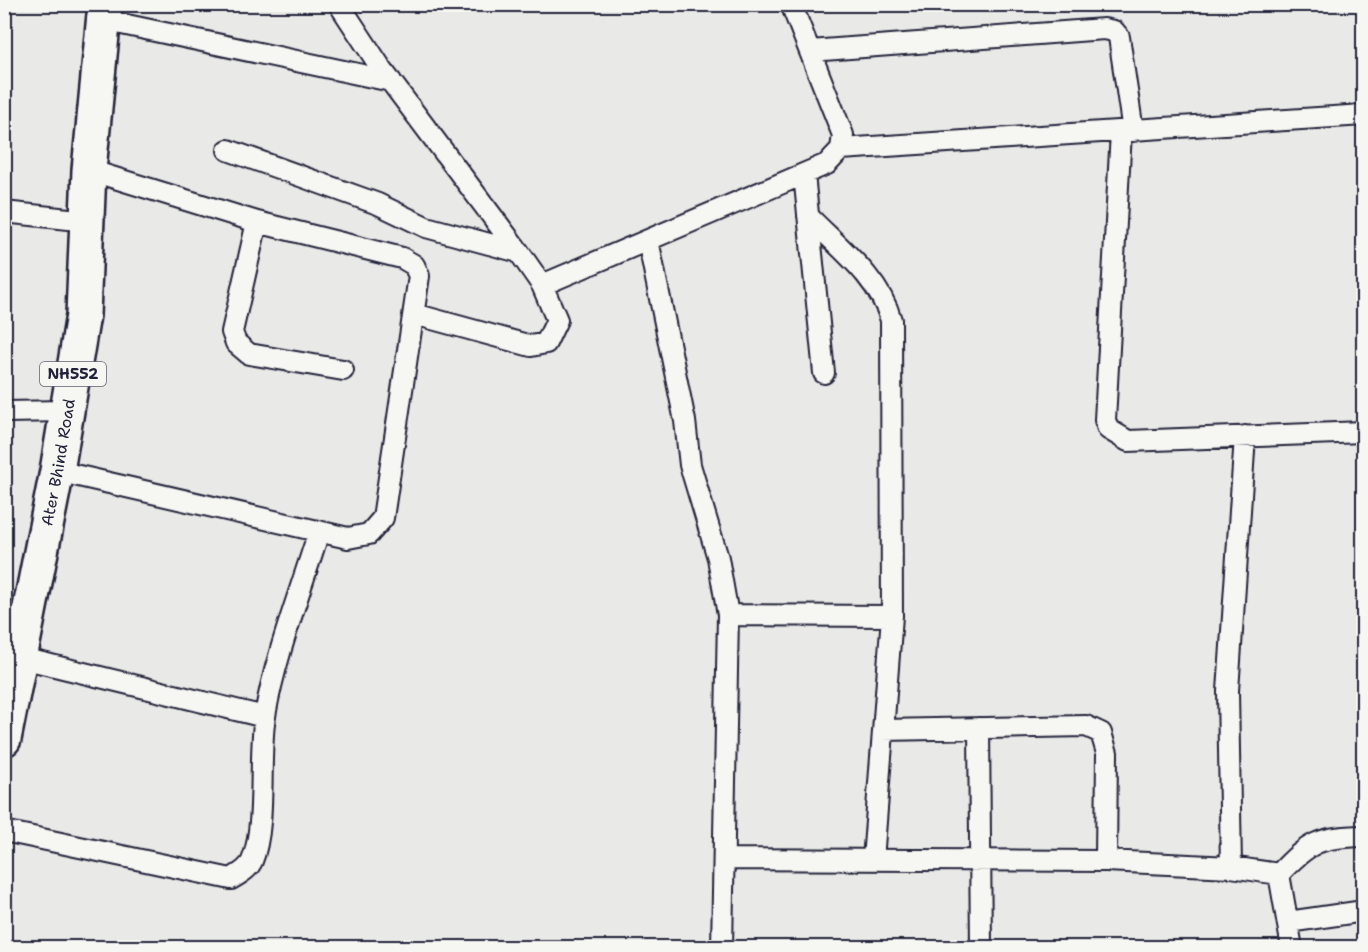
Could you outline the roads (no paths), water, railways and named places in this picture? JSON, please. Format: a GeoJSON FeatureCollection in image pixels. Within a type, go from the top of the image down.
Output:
{"type":"FeatureCollection","features":[{"type":"Feature","properties":{"kind":"highway","name":"Ater Bhind Road"},"geometry":{"type":"LineString","coordinates":[[4,739],[22,658],[16,616],[57,471],[83,315],[89,170],[104,12]]}},
{"type":"Feature","properties":{"kind":"street"},"geometry":{"type":"LineString","coordinates":[[339,4],[391,81],[542,285],[557,320],[546,343],[531,346],[414,314]]}},
{"type":"Feature","properties":{"kind":"street"},"geometry":{"type":"LineString","coordinates":[[542,285],[827,164],[841,149],[843,135],[791,4]]}},
{"type":"Feature","properties":{"kind":"street"},"geometry":{"type":"LineString","coordinates":[[104,12],[391,81]]}},
{"type":"Feature","properties":{"kind":"street"},"geometry":{"type":"LineString","coordinates":[[810,51],[1104,29],[1114,31],[1119,38],[1127,131],[1105,420],[1108,429],[1128,441],[1364,432]]}},
{"type":"Feature","properties":{"kind":"street"},"geometry":{"type":"LineString","coordinates":[[841,149],[1364,115]]}},
{"type":"Feature","properties":{"kind":"street"},"geometry":{"type":"LineString","coordinates":[[228,150],[378,204],[426,227],[519,252]]}},
{"type":"Feature","properties":{"kind":"street"},"geometry":{"type":"LineString","coordinates":[[57,471],[348,538],[369,534],[383,518],[419,276],[414,265],[402,258],[257,222],[89,170]]}},
{"type":"Feature","properties":{"kind":"street"},"geometry":{"type":"LineString","coordinates":[[804,174],[824,373]]}},
{"type":"Feature","properties":{"kind":"street"},"geometry":{"type":"LineString","coordinates":[[4,212],[87,221]]}},
{"type":"Feature","properties":{"kind":"street"},"geometry":{"type":"LineString","coordinates":[[808,216],[872,281],[886,302],[891,320],[892,615],[873,860]]}},
{"type":"Feature","properties":{"kind":"street"},"geometry":{"type":"LineString","coordinates":[[257,222],[232,332],[236,343],[249,354],[343,370]]}},
{"type":"Feature","properties":{"kind":"street"},"geometry":{"type":"LineString","coordinates":[[648,240],[685,421],[690,465],[718,558],[728,615],[722,948]]}},
{"type":"Feature","properties":{"kind":"street"},"geometry":{"type":"LineString","coordinates":[[4,412],[67,411]]}},
{"type":"Feature","properties":{"kind":"street"},"geometry":{"type":"LineString","coordinates":[[1231,867],[1228,691],[1245,436]]}},
{"type":"Feature","properties":{"kind":"street"},"geometry":{"type":"LineString","coordinates":[[4,831],[231,879],[243,872],[251,863],[257,840],[264,717],[319,531]]}},
{"type":"Feature","properties":{"kind":"street"},"geometry":{"type":"LineString","coordinates":[[728,615],[892,615]]}},
{"type":"Feature","properties":{"kind":"street"},"geometry":{"type":"LineString","coordinates":[[22,658],[264,717]]}},
{"type":"Feature","properties":{"kind":"street"},"geometry":{"type":"LineString","coordinates":[[883,730],[1086,726],[1101,733],[1107,753],[1106,861]]}},
{"type":"Feature","properties":{"kind":"street"},"geometry":{"type":"LineString","coordinates":[[979,728],[981,948]]}},
{"type":"Feature","properties":{"kind":"street"},"geometry":{"type":"LineString","coordinates":[[1279,874],[1302,849],[1316,842],[1334,836],[1364,836]]}},
{"type":"Feature","properties":{"kind":"street"},"geometry":{"type":"LineString","coordinates":[[724,859],[1106,861],[1231,867],[1279,874]]}},
{"type":"Feature","properties":{"kind":"street"},"geometry":{"type":"LineString","coordinates":[[1279,874],[1292,948]]}},
{"type":"Feature","properties":{"kind":"street"},"geometry":{"type":"LineString","coordinates":[[1288,921],[1364,911]]}}]}
